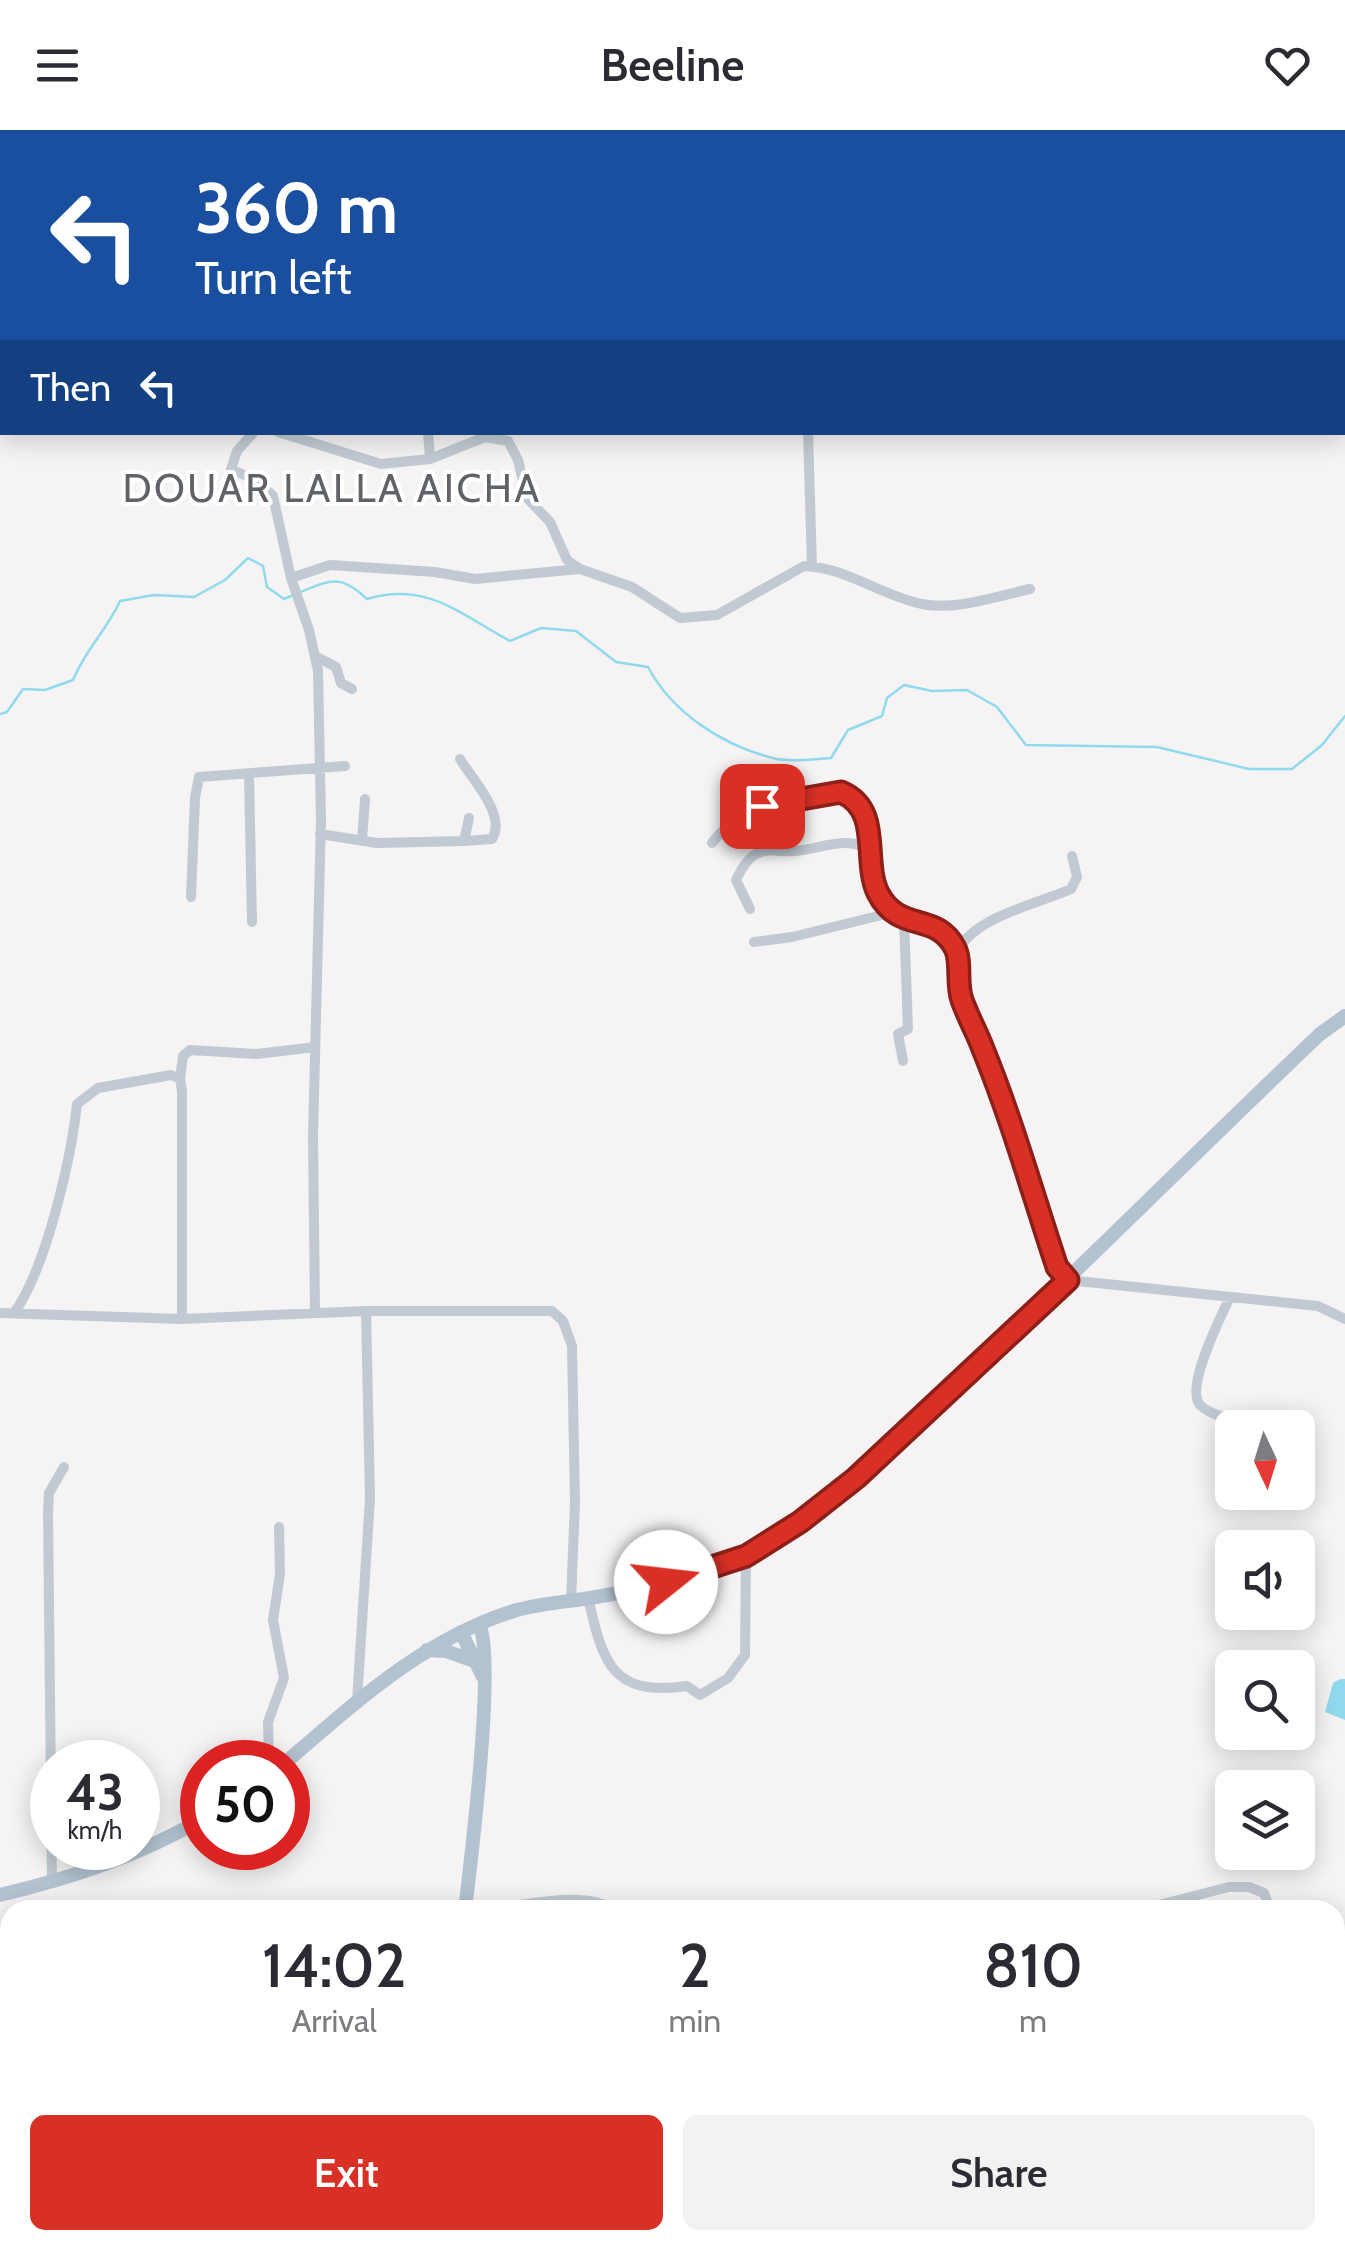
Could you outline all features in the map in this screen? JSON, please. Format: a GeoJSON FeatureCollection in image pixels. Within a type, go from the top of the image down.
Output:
{"type":"FeatureCollection","features":[{"type":"Feature","properties":{"kind":"main road"},"geometry":{"type":"LineString","coordinates":[[310,1741],[426,1650],[478,1624],[522,1608],[666,1582],[746,1556],[780,1537],[856,1478],[1068,1280],[1320,1034],[1345,1016]]}},
{"type":"Feature","properties":{"kind":"main road"},"geometry":{"type":"LineString","coordinates":[[479,1658],[498,1616]]}},
{"type":"Feature","properties":{"kind":"main road"},"geometry":{"type":"LineString","coordinates":[[466,1900],[484,1678],[478,1624]]}},
{"type":"Feature","properties":{"kind":"main road"},"geometry":{"type":"LineString","coordinates":[[460,1632],[479,1658]]}},
{"type":"Feature","properties":{"kind":"main road"},"geometry":{"type":"LineString","coordinates":[[426,1650],[479,1658]]}},
{"type":"Feature","properties":{"kind":"main road"},"geometry":{"type":"LineString","coordinates":[[0,1895],[136,1853],[180,1830]]}},
{"type":"Feature","properties":{"kind":"street"},"geometry":{"type":"LineString","coordinates":[[251,435],[237,451],[231,469],[257,481],[273,496],[290,578],[318,671],[320,834],[314,1312]]}},
{"type":"Feature","properties":{"kind":"street"},"geometry":{"type":"LineString","coordinates":[[288,435],[381,464],[430,459],[485,437],[508,440],[518,460],[527,498],[550,522],[568,560],[580,569],[632,587],[680,618],[717,615],[791,571],[812,566],[925,605],[963,603],[1030,590]]}},
{"type":"Feature","properties":{"kind":"street"},"geometry":{"type":"LineString","coordinates":[[428,435],[430,459]]}},
{"type":"Feature","properties":{"kind":"street"},"geometry":{"type":"LineString","coordinates":[[808,435],[812,566]]}},
{"type":"Feature","properties":{"kind":"street"},"geometry":{"type":"LineString","coordinates":[[290,578],[330,565],[435,572],[474,579],[580,569]]}},
{"type":"Feature","properties":{"kind":"street"},"geometry":{"type":"LineString","coordinates":[[315,656],[336,667],[340,684],[352,689]]}},
{"type":"Feature","properties":{"kind":"street"},"geometry":{"type":"LineString","coordinates":[[320,834],[378,843],[492,838],[496,826],[494,813],[460,759]]}},
{"type":"Feature","properties":{"kind":"street"},"geometry":{"type":"LineString","coordinates":[[191,897],[199,777],[345,766]]}},
{"type":"Feature","properties":{"kind":"street"},"geometry":{"type":"LineString","coordinates":[[249,774],[252,922]]}},
{"type":"Feature","properties":{"kind":"street"},"geometry":{"type":"LineString","coordinates":[[712,843],[743,812],[841,792],[850,796],[867,817],[873,853],[872,882],[890,912],[943,930],[957,951],[959,991],[983,1049],[1057,1267],[1068,1280],[1318,1306],[1345,1319]]}},
{"type":"Feature","properties":{"kind":"street"},"geometry":{"type":"LineString","coordinates":[[362,841],[365,799]]}},
{"type":"Feature","properties":{"kind":"street"},"geometry":{"type":"LineString","coordinates":[[464,840],[469,818]]}},
{"type":"Feature","properties":{"kind":"street"},"geometry":{"type":"LineString","coordinates":[[750,909],[736,880],[742,867],[756,854],[771,850],[794,852],[840,842],[864,846],[873,853]]}},
{"type":"Feature","properties":{"kind":"street"},"geometry":{"type":"LineString","coordinates":[[957,951],[974,932],[992,921],[1074,887],[1078,877],[1072,856]]}},
{"type":"Feature","properties":{"kind":"street"},"geometry":{"type":"LineString","coordinates":[[754,942],[792,937],[890,912]]}},
{"type":"Feature","properties":{"kind":"street"},"geometry":{"type":"LineString","coordinates":[[903,1061],[898,1034],[908,1028],[904,919]]}},
{"type":"Feature","properties":{"kind":"street"},"geometry":{"type":"LineString","coordinates":[[182,1319],[183,1056],[190,1050],[257,1054],[316,1047]]}},
{"type":"Feature","properties":{"kind":"street"},"geometry":{"type":"LineString","coordinates":[[14,1313],[27,1296],[60,1192],[73,1148],[77,1104],[98,1088],[170,1075],[180,1079]]}},
{"type":"Feature","properties":{"kind":"street"},"geometry":{"type":"LineString","coordinates":[[1215,1412],[1199,1405],[1195,1387],[1230,1296]]}},
{"type":"Feature","properties":{"kind":"street"},"geometry":{"type":"LineString","coordinates":[[0,1313],[182,1319],[314,1312],[552,1310],[563,1321],[572,1346],[575,1503],[571,1601]]}},
{"type":"Feature","properties":{"kind":"street"},"geometry":{"type":"LineString","coordinates":[[357,1701],[370,1498],[366,1311]]}},
{"type":"Feature","properties":{"kind":"street"},"geometry":{"type":"LineString","coordinates":[[52,1882],[48,1512],[49,1493],[64,1467]]}},
{"type":"Feature","properties":{"kind":"street"},"geometry":{"type":"LineString","coordinates":[[269,1740],[268,1722],[284,1678],[274,1620],[280,1574],[280,1527]]}},
{"type":"Feature","properties":{"kind":"street"},"geometry":{"type":"LineString","coordinates":[[588,1598],[600,1645],[616,1672],[641,1687],[656,1690],[687,1686],[700,1696],[728,1678],[745,1656],[746,1556]]}},
{"type":"Feature","properties":{"kind":"street"},"geometry":{"type":"LineString","coordinates":[[1181,1900],[1239,1886],[1264,1893],[1266,1900]]}},
{"type":"Feature","properties":{"kind":"street"},"geometry":{"type":"LineString","coordinates":[[467,1894],[471,1900]]}},
{"type":"Feature","properties":{"kind":"water"},"geometry":{"type":"Polygon","coordinates":[[[1345,1679],[1345,1720],[1325,1712],[1333,1683],[1345,1679]]]}},
{"type":"Feature","properties":{"kind":"waterway"},"geometry":{"type":"LineString","coordinates":[[0,714],[7,712],[23,689],[45,690],[73,680],[120,601],[154,595],[194,597],[225,580],[248,558],[263,566],[267,587],[284,599],[291,596]]}},
{"type":"Feature","properties":{"kind":"waterway"},"geometry":{"type":"LineString","coordinates":[[298,593],[334,581],[349,585],[367,599],[407,594],[425,597],[510,641],[541,628],[576,631],[616,662],[648,667],[671,700],[702,726],[738,746],[783,760],[831,758],[848,730],[882,716],[887,698],[904,685],[932,691],[967,690],[997,707],[1026,745],[1157,747],[1249,769],[1292,769],[1322,745],[1345,716]]}},
{"type":"Feature","properties":{"kind":"district","name":"DOUAR LALLA AICHA"},"geometry":{"type":"Point","coordinates":[332,488]}},
{"type":"Feature","properties":{"kind":"route"},"geometry":{"type":"LineString","coordinates":[[666,1582],[746,1556],[800,1522],[856,1478],[1068,1280],[1057,1267],[983,1049],[959,991],[957,951],[943,930],[890,912],[872,882],[873,853],[867,817],[850,796],[841,792],[762,806]]}}]}
